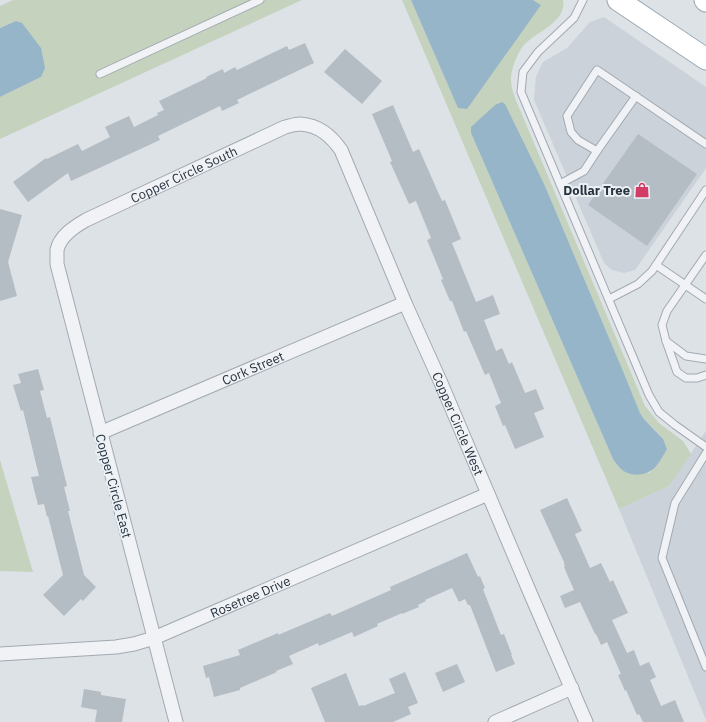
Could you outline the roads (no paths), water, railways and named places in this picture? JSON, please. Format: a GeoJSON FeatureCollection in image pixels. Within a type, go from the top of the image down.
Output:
{"type":"FeatureCollection","features":[{"type":"Feature","properties":{"kind":"main road"},"geometry":{"type":"LineString","coordinates":[[618,0],[706,59]]}},
{"type":"Feature","properties":{"kind":"street","name":"Copper Circle South"},"geometry":{"type":"LineString","coordinates":[[57,249],[64,237],[86,220],[285,127],[299,124],[312,126],[322,130]]}},
{"type":"Feature","properties":{"kind":"street","name":"Copper Circle West"},"geometry":{"type":"LineString","coordinates":[[322,130],[334,140],[342,150],[405,303],[441,383],[586,722]]}},
{"type":"Feature","properties":{"kind":"street","name":"Copper Circle East"},"geometry":{"type":"LineString","coordinates":[[57,249],[57,264],[176,722]]}},
{"type":"Feature","properties":{"kind":"street","name":"Cork Street"},"geometry":{"type":"LineString","coordinates":[[100,433],[405,303]]}},
{"type":"Feature","properties":{"kind":"street","name":"Rosetree Drive"},"geometry":{"type":"LineString","coordinates":[[0,654],[116,647],[134,644],[154,638],[488,494]]}},
{"type":"Feature","properties":{"kind":"street"},"geometry":{"type":"LineString","coordinates":[[496,722],[572,688]]}},
{"type":"Feature","properties":{"kind":"lane"},"geometry":{"type":"LineString","coordinates":[[100,74],[260,0]]}},
{"type":"Feature","properties":{"kind":"lane"},"geometry":{"type":"LineString","coordinates":[[583,0],[574,18],[538,52],[523,72],[521,92],[650,395],[659,412],[706,447]]}},
{"type":"Feature","properties":{"kind":"lane"},"geometry":{"type":"LineString","coordinates":[[597,151],[578,140],[571,132],[567,116],[597,70],[706,144]]}},
{"type":"Feature","properties":{"kind":"lane"},"geometry":{"type":"LineString","coordinates":[[560,184],[584,171],[636,96]]}},
{"type":"Feature","properties":{"kind":"lane"},"geometry":{"type":"LineString","coordinates":[[609,299],[638,284],[652,271],[706,190]]}},
{"type":"Feature","properties":{"kind":"lane"},"geometry":{"type":"LineString","coordinates":[[706,255],[667,311],[662,325],[677,372],[686,378],[697,378],[706,375]]}},
{"type":"Feature","properties":{"kind":"lane"},"geometry":{"type":"LineString","coordinates":[[656,265],[706,299]]}},
{"type":"Feature","properties":{"kind":"lane"},"geometry":{"type":"LineString","coordinates":[[666,341],[686,356],[706,359]]}},
{"type":"Feature","properties":{"kind":"lane"},"geometry":{"type":"LineString","coordinates":[[706,453],[675,504],[662,558],[706,667]]}},
{"type":"Feature","properties":{"kind":"water"},"geometry":{"type":"Polygon","coordinates":[[[411,0],[533,0],[541,5],[467,109],[458,108],[411,0]]]}},
{"type":"Feature","properties":{"kind":"water"},"geometry":{"type":"Polygon","coordinates":[[[16,21],[22,23],[41,48],[45,68],[41,77],[0,97],[0,28],[16,21]]]}},
{"type":"Feature","properties":{"kind":"water"},"geometry":{"type":"Polygon","coordinates":[[[502,102],[505,104],[545,186],[640,413],[663,439],[667,449],[654,469],[649,472],[635,475],[630,474],[620,468],[613,459],[471,133],[471,127],[495,105],[502,102]]]}},
{"type":"Feature","properties":{"kind":"place","name":"Dollar Tree"},"geometry":{"type":"Point","coordinates":[642,190]}}]}
